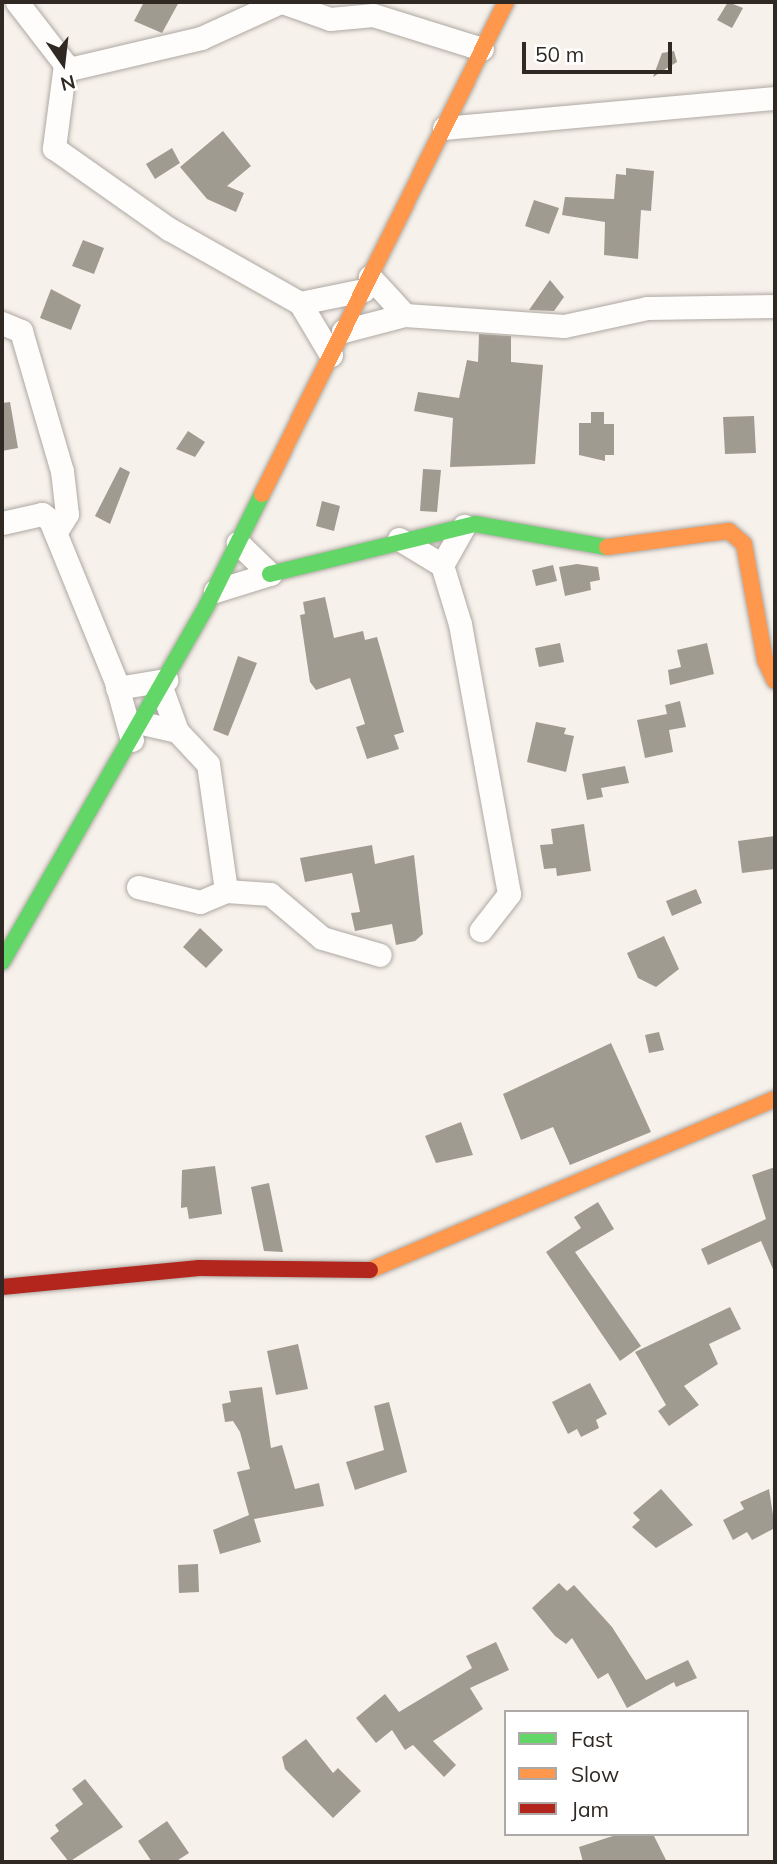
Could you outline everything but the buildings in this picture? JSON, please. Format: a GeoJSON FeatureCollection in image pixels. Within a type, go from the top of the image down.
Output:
{"type":"FeatureCollection","features":[{"type":"Feature","properties":{"kind":"street"},"geometry":{"type":"LineString","coordinates":[[17,2],[65,70],[54,148],[169,229],[300,303],[331,355]]}},
{"type":"Feature","properties":{"kind":"street"},"geometry":{"type":"LineString","coordinates":[[65,70],[201,38],[281,2],[330,19],[373,15],[482,49]]}},
{"type":"Feature","properties":{"kind":"street"},"geometry":{"type":"LineString","coordinates":[[2,962],[215,591],[506,2]]}},
{"type":"Feature","properties":{"kind":"street"},"geometry":{"type":"LineString","coordinates":[[444,128],[775,98]]}},
{"type":"Feature","properties":{"kind":"street"},"geometry":{"type":"LineString","coordinates":[[300,303],[367,283]]}},
{"type":"Feature","properties":{"kind":"street"},"geometry":{"type":"LineString","coordinates":[[367,283],[405,315]]}},
{"type":"Feature","properties":{"kind":"street"},"geometry":{"type":"LineString","coordinates":[[343,331],[405,315],[564,326],[648,308],[775,306]]}},
{"type":"Feature","properties":{"kind":"street"},"geometry":{"type":"LineString","coordinates":[[2,323],[21,331],[36,368],[66,506],[48,523],[2,523]]}},
{"type":"Feature","properties":{"kind":"street"},"geometry":{"type":"LineString","coordinates":[[48,523],[137,731]]}},
{"type":"Feature","properties":{"kind":"street"},"geometry":{"type":"LineString","coordinates":[[215,591],[399,539],[464,526],[512,526],[594,549],[729,531],[744,544],[765,660],[775,681]]}},
{"type":"Feature","properties":{"kind":"street"},"geometry":{"type":"LineString","coordinates":[[442,565],[464,526]]}},
{"type":"Feature","properties":{"kind":"street"},"geometry":{"type":"LineString","coordinates":[[399,539],[442,565],[460,624],[509,894],[481,930]]}},
{"type":"Feature","properties":{"kind":"street"},"geometry":{"type":"LineString","coordinates":[[238,543],[270,574]]}},
{"type":"Feature","properties":{"kind":"street"},"geometry":{"type":"LineString","coordinates":[[117,688],[163,684]]}},
{"type":"Feature","properties":{"kind":"street"},"geometry":{"type":"LineString","coordinates":[[163,684],[177,731],[208,764],[226,891]]}},
{"type":"Feature","properties":{"kind":"street"},"geometry":{"type":"LineString","coordinates":[[137,731],[177,731]]}},
{"type":"Feature","properties":{"kind":"street"},"geometry":{"type":"LineString","coordinates":[[138,887],[200,902],[226,891],[270,894],[322,938],[380,956]]}},
{"type":"Feature","properties":{"kind":"street"},"geometry":{"type":"LineString","coordinates":[[2,1287],[199,1268],[365,1272],[775,1100]]}},
{"type":"Feature","properties":{"kind":"traffic: fast"},"geometry":{"type":"LineString","coordinates":[[2,962],[207,605],[262,494]]}},
{"type":"Feature","properties":{"kind":"traffic: fast"},"geometry":{"type":"LineString","coordinates":[[270,574],[475,524],[607,547]]}},
{"type":"Feature","properties":{"kind":"traffic: slow"},"geometry":{"type":"LineString","coordinates":[[262,494],[506,2]]}},
{"type":"Feature","properties":{"kind":"traffic: slow"},"geometry":{"type":"LineString","coordinates":[[607,547],[729,531],[744,544],[765,660],[775,681]]}},
{"type":"Feature","properties":{"kind":"traffic: slow"},"geometry":{"type":"LineString","coordinates":[[370,1270],[775,1099]]}},
{"type":"Feature","properties":{"kind":"traffic: jam"},"geometry":{"type":"LineString","coordinates":[[2,1287],[199,1268],[370,1270]]}}]}
